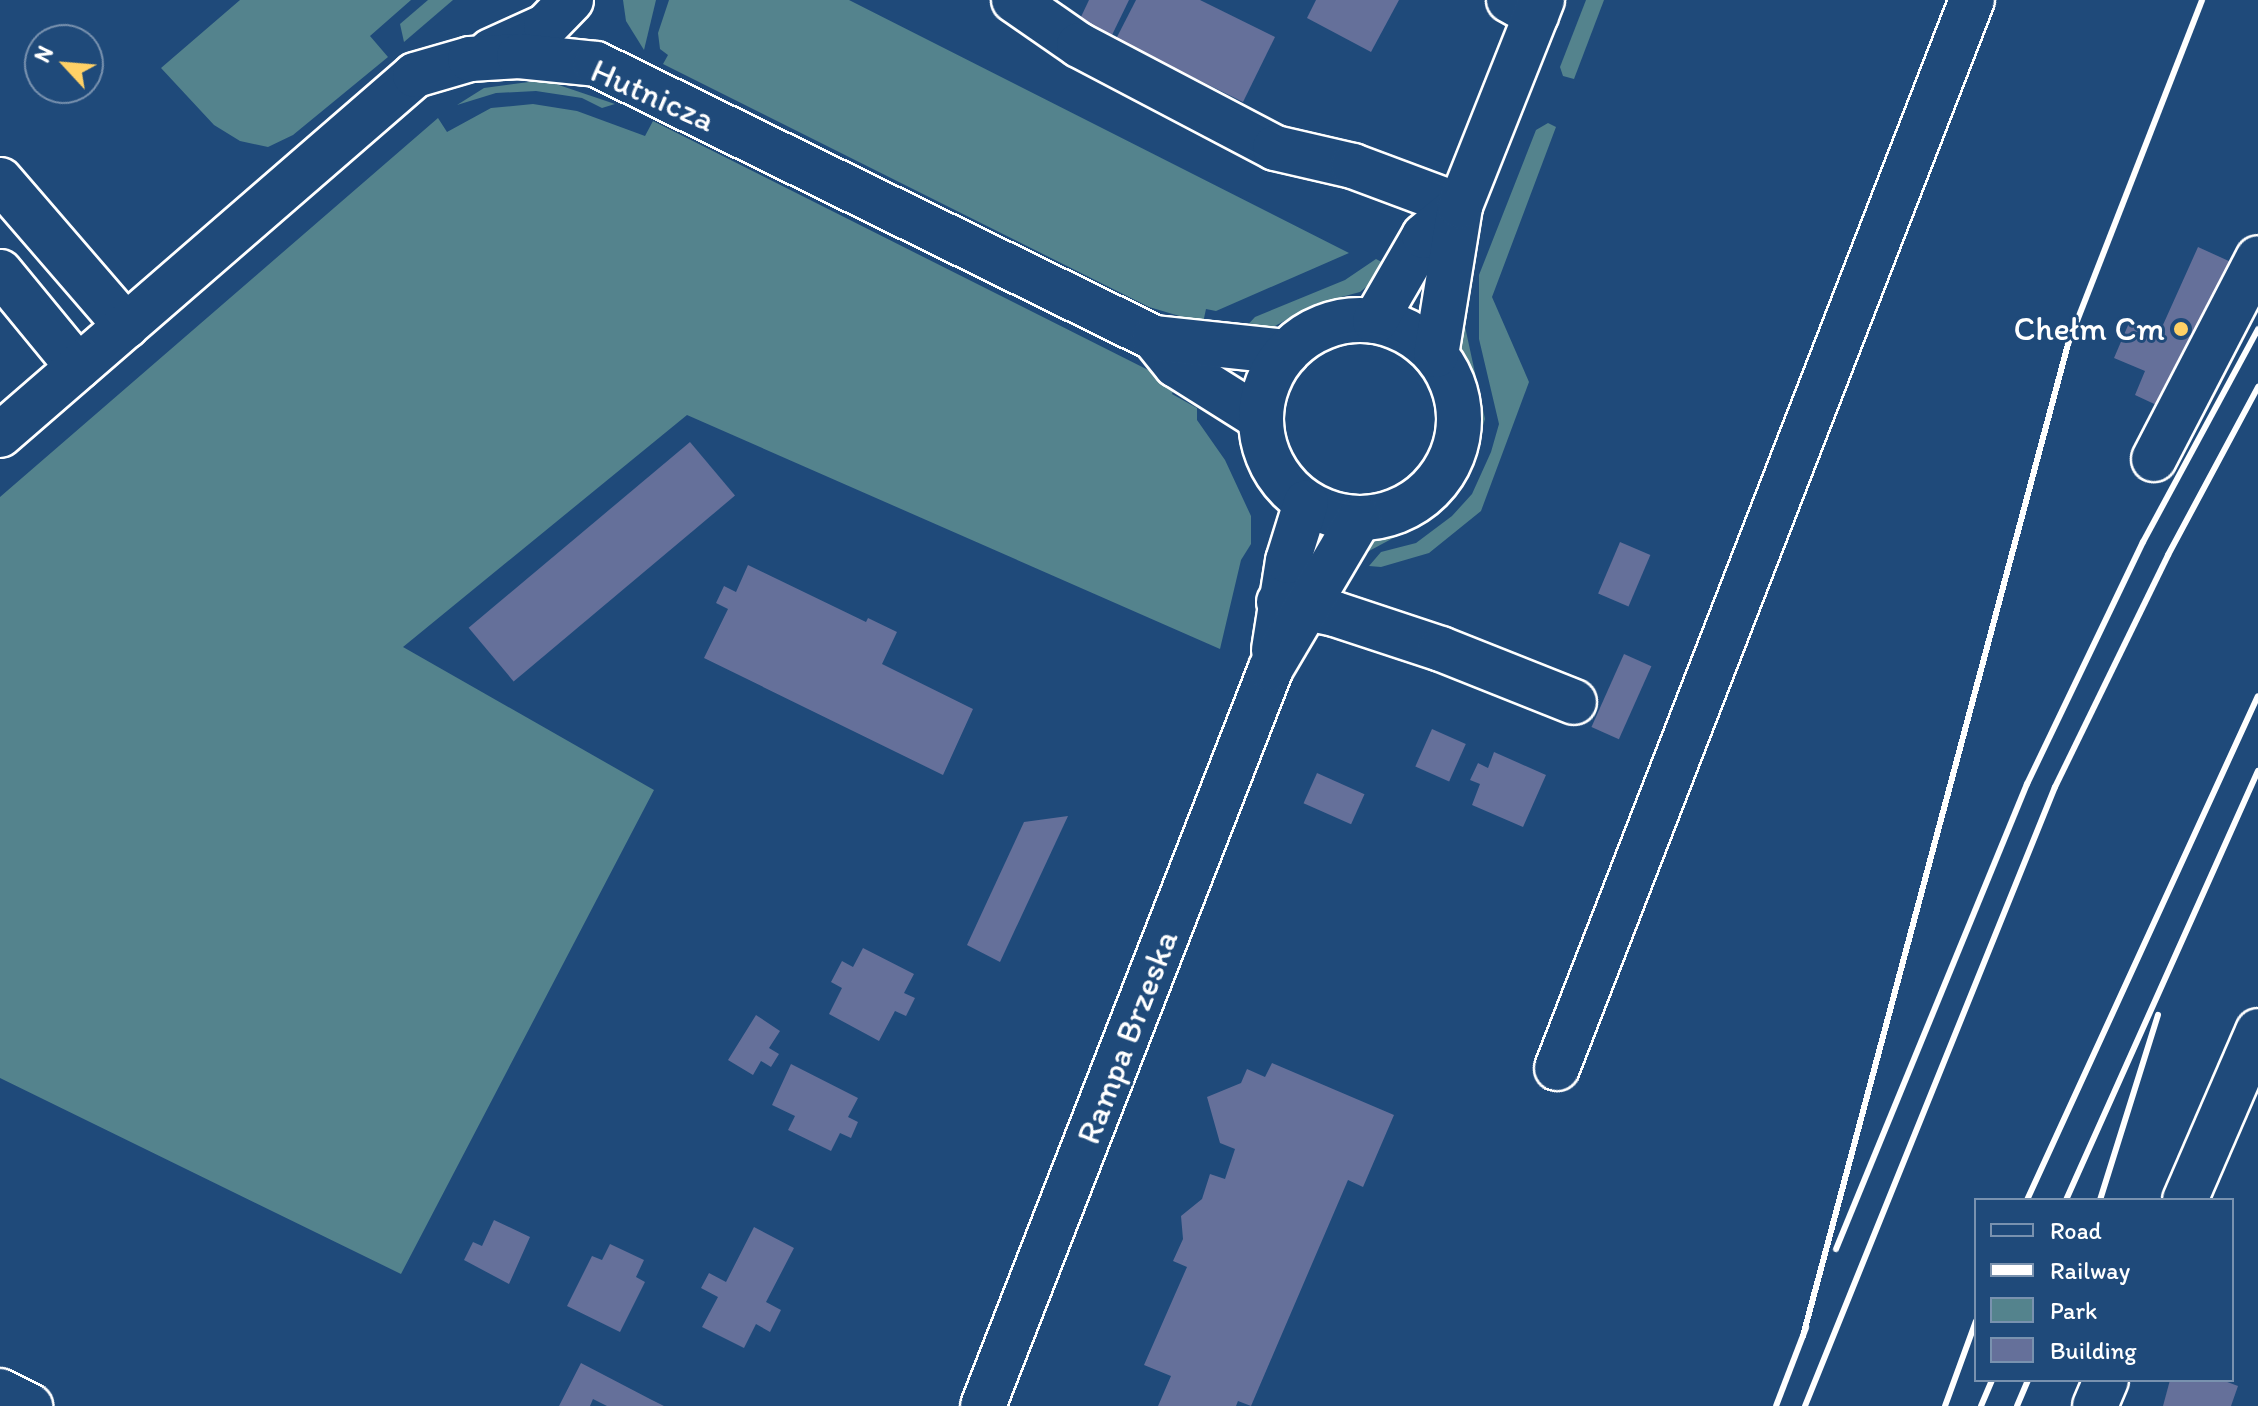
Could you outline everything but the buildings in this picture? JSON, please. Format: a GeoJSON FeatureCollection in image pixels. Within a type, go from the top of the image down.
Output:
{"type":"FeatureCollection","features":[{"type":"Feature","properties":{"kind":"main road"},"geometry":{"type":"LineString","coordinates":[[470,59],[546,26],[571,0]]}},
{"type":"Feature","properties":{"kind":"main road"},"geometry":{"type":"LineString","coordinates":[[583,0],[581,18],[596,64]]}},
{"type":"Feature","properties":{"kind":"main road"},"geometry":{"type":"LineString","coordinates":[[1014,0],[1079,45],[1275,148],[1353,166],[1460,206]]}},
{"type":"Feature","properties":{"kind":"main road"},"geometry":{"type":"LineString","coordinates":[[1557,1068],[1972,0]]}},
{"type":"Feature","properties":{"kind":"main road"},"geometry":{"type":"LineString","coordinates":[[1436,355],[1460,206],[1529,5]]}},
{"type":"Feature","properties":{"kind":"main road","name":"Hutnicza"},"geometry":{"type":"LineString","coordinates":[[0,435],[415,75],[470,59],[559,57],[596,64],[1154,338],[1287,352]]}},
{"type":"Feature","properties":{"kind":"main road"},"geometry":{"type":"LineString","coordinates":[[0,180],[126,326]]}},
{"type":"Feature","properties":{"kind":"main road"},"geometry":{"type":"LineString","coordinates":[[1375,321],[1424,236],[1460,206]]}},
{"type":"Feature","properties":{"kind":"main road"},"geometry":{"type":"LineString","coordinates":[[2154,459],[2258,258]]}},
{"type":"Feature","properties":{"kind":"main road"},"geometry":{"type":"LineString","coordinates":[[0,272],[78,367]]}},
{"type":"Feature","properties":{"kind":"main road"},"geometry":{"type":"LineString","coordinates":[[1375,321],[1397,327],[1436,355],[1452,383],[1459,414],[1456,446],[1442,476],[1420,499],[1391,514],[1359,519],[1331,515],[1306,503],[1272,467],[1260,418],[1273,372],[1287,352],[1312,332],[1342,322],[1375,321]]}},
{"type":"Feature","properties":{"kind":"main road","name":"Hutnicza"},"geometry":{"type":"LineString","coordinates":[[1154,338],[1176,365],[1260,418]]}},
{"type":"Feature","properties":{"kind":"main road","name":"Rampa Brzeska"},"geometry":{"type":"LineString","coordinates":[[983,1406],[1271,668],[1293,605],[1306,503]]}},
{"type":"Feature","properties":{"kind":"main road","name":"Rampa Brzeska"},"geometry":{"type":"LineString","coordinates":[[1293,605],[1359,519]]}},
{"type":"Feature","properties":{"kind":"main road"},"geometry":{"type":"LineString","coordinates":[[1293,605],[1441,649],[1574,702]]}},
{"type":"Feature","properties":{"kind":"main road"},"geometry":{"type":"LineString","coordinates":[[2186,1198],[2258,1031]]}},
{"type":"Feature","properties":{"kind":"main road"},"geometry":{"type":"LineString","coordinates":[[2095,1406],[2105,1382]]}},
{"type":"Feature","properties":{"kind":"main road"},"geometry":{"type":"LineString","coordinates":[[0,1391],[30,1406]]}},
{"type":"Feature","properties":{"kind":"green space"},"geometry":{"type":"Polygon","coordinates":[[[240,0],[411,0],[370,36],[388,57],[293,135],[268,147],[240,141],[214,125],[161,68],[240,0]]]}},
{"type":"Feature","properties":{"kind":"green space"},"geometry":{"type":"Polygon","coordinates":[[[428,0],[453,0],[404,42],[400,24],[428,0]]]}},
{"type":"Feature","properties":{"kind":"green space"},"geometry":{"type":"Polygon","coordinates":[[[623,0],[656,0],[644,50],[626,21],[623,0]]]}},
{"type":"Feature","properties":{"kind":"green space"},"geometry":{"type":"Polygon","coordinates":[[[669,0],[849,0],[1349,253],[1216,311],[1206,309],[1203,323],[1149,307],[663,64],[668,55],[660,49],[658,33],[669,0]]]}},
{"type":"Feature","properties":{"kind":"green space"},"geometry":{"type":"Polygon","coordinates":[[[1586,0],[1604,0],[1574,79],[1563,76],[1560,67],[1586,0]]]}},
{"type":"Feature","properties":{"kind":"green space"},"geometry":{"type":"Polygon","coordinates":[[[544,80],[615,104],[602,108],[582,98],[536,91],[496,93],[457,105],[484,88],[544,80]]]}},
{"type":"Feature","properties":{"kind":"green space"},"geometry":{"type":"Polygon","coordinates":[[[533,104],[577,111],[645,136],[653,121],[1176,384],[1172,394],[1197,408],[1197,420],[1225,460],[1251,516],[1251,544],[1241,560],[1220,649],[687,415],[403,647],[654,790],[401,1274],[0,1078],[0,497],[438,118],[447,132],[491,108],[533,104]]]}},
{"type":"Feature","properties":{"kind":"green space"},"geometry":{"type":"Polygon","coordinates":[[[1548,123],[1556,127],[1492,297],[1529,382],[1481,511],[1429,553],[1381,567],[1369,566],[1381,552],[1416,543],[1452,516],[1472,494],[1491,452],[1499,424],[1479,339],[1479,275],[1536,130],[1548,123]]]}},
{"type":"Feature","properties":{"kind":"green space"},"geometry":{"type":"Polygon","coordinates":[[[1376,259],[1391,267],[1360,292],[1315,304],[1275,326],[1243,330],[1255,317],[1345,280],[1376,259]]]}},
{"type":"Feature","properties":{"kind":"green space"},"geometry":{"type":"Polygon","coordinates":[[[1464,322],[1485,419],[1467,480],[1438,514],[1356,558],[1379,534],[1410,521],[1441,497],[1466,458],[1475,416],[1467,375],[1457,355],[1464,322]]]}},
{"type":"Feature","properties":{"kind":"railway"},"geometry":{"type":"LineString","coordinates":[[1803,1336],[2068,344],[2202,0]]}},
{"type":"Feature","properties":{"kind":"railway"},"geometry":{"type":"LineString","coordinates":[[1836,1249],[2027,784],[2143,542],[2258,329]]}},
{"type":"Feature","properties":{"kind":"railway"},"geometry":{"type":"LineString","coordinates":[[1805,1406],[2055,787],[2168,555],[2258,387]]}},
{"type":"Feature","properties":{"kind":"railway"},"geometry":{"type":"LineString","coordinates":[[2028,1198],[2258,696]]}},
{"type":"Feature","properties":{"kind":"railway"},"geometry":{"type":"LineString","coordinates":[[2067,1198],[2258,771]]}},
{"type":"Feature","properties":{"kind":"railway"},"geometry":{"type":"LineString","coordinates":[[2101,1198],[2158,1015]]}},
{"type":"Feature","properties":{"kind":"railway"},"geometry":{"type":"LineString","coordinates":[[1945,1406],[1974,1326]]}},
{"type":"Feature","properties":{"kind":"railway"},"geometry":{"type":"LineString","coordinates":[[1776,1406],[1806,1328]]}},
{"type":"Feature","properties":{"kind":"railway"},"geometry":{"type":"LineString","coordinates":[[1981,1406],[1991,1382]]}},
{"type":"Feature","properties":{"kind":"railway"},"geometry":{"type":"LineString","coordinates":[[2017,1406],[2027,1382]]}},
{"type":"Feature","properties":{"kind":"place","name":"Chełm Cm"},"geometry":{"type":"Point","coordinates":[2181,329]}}]}
